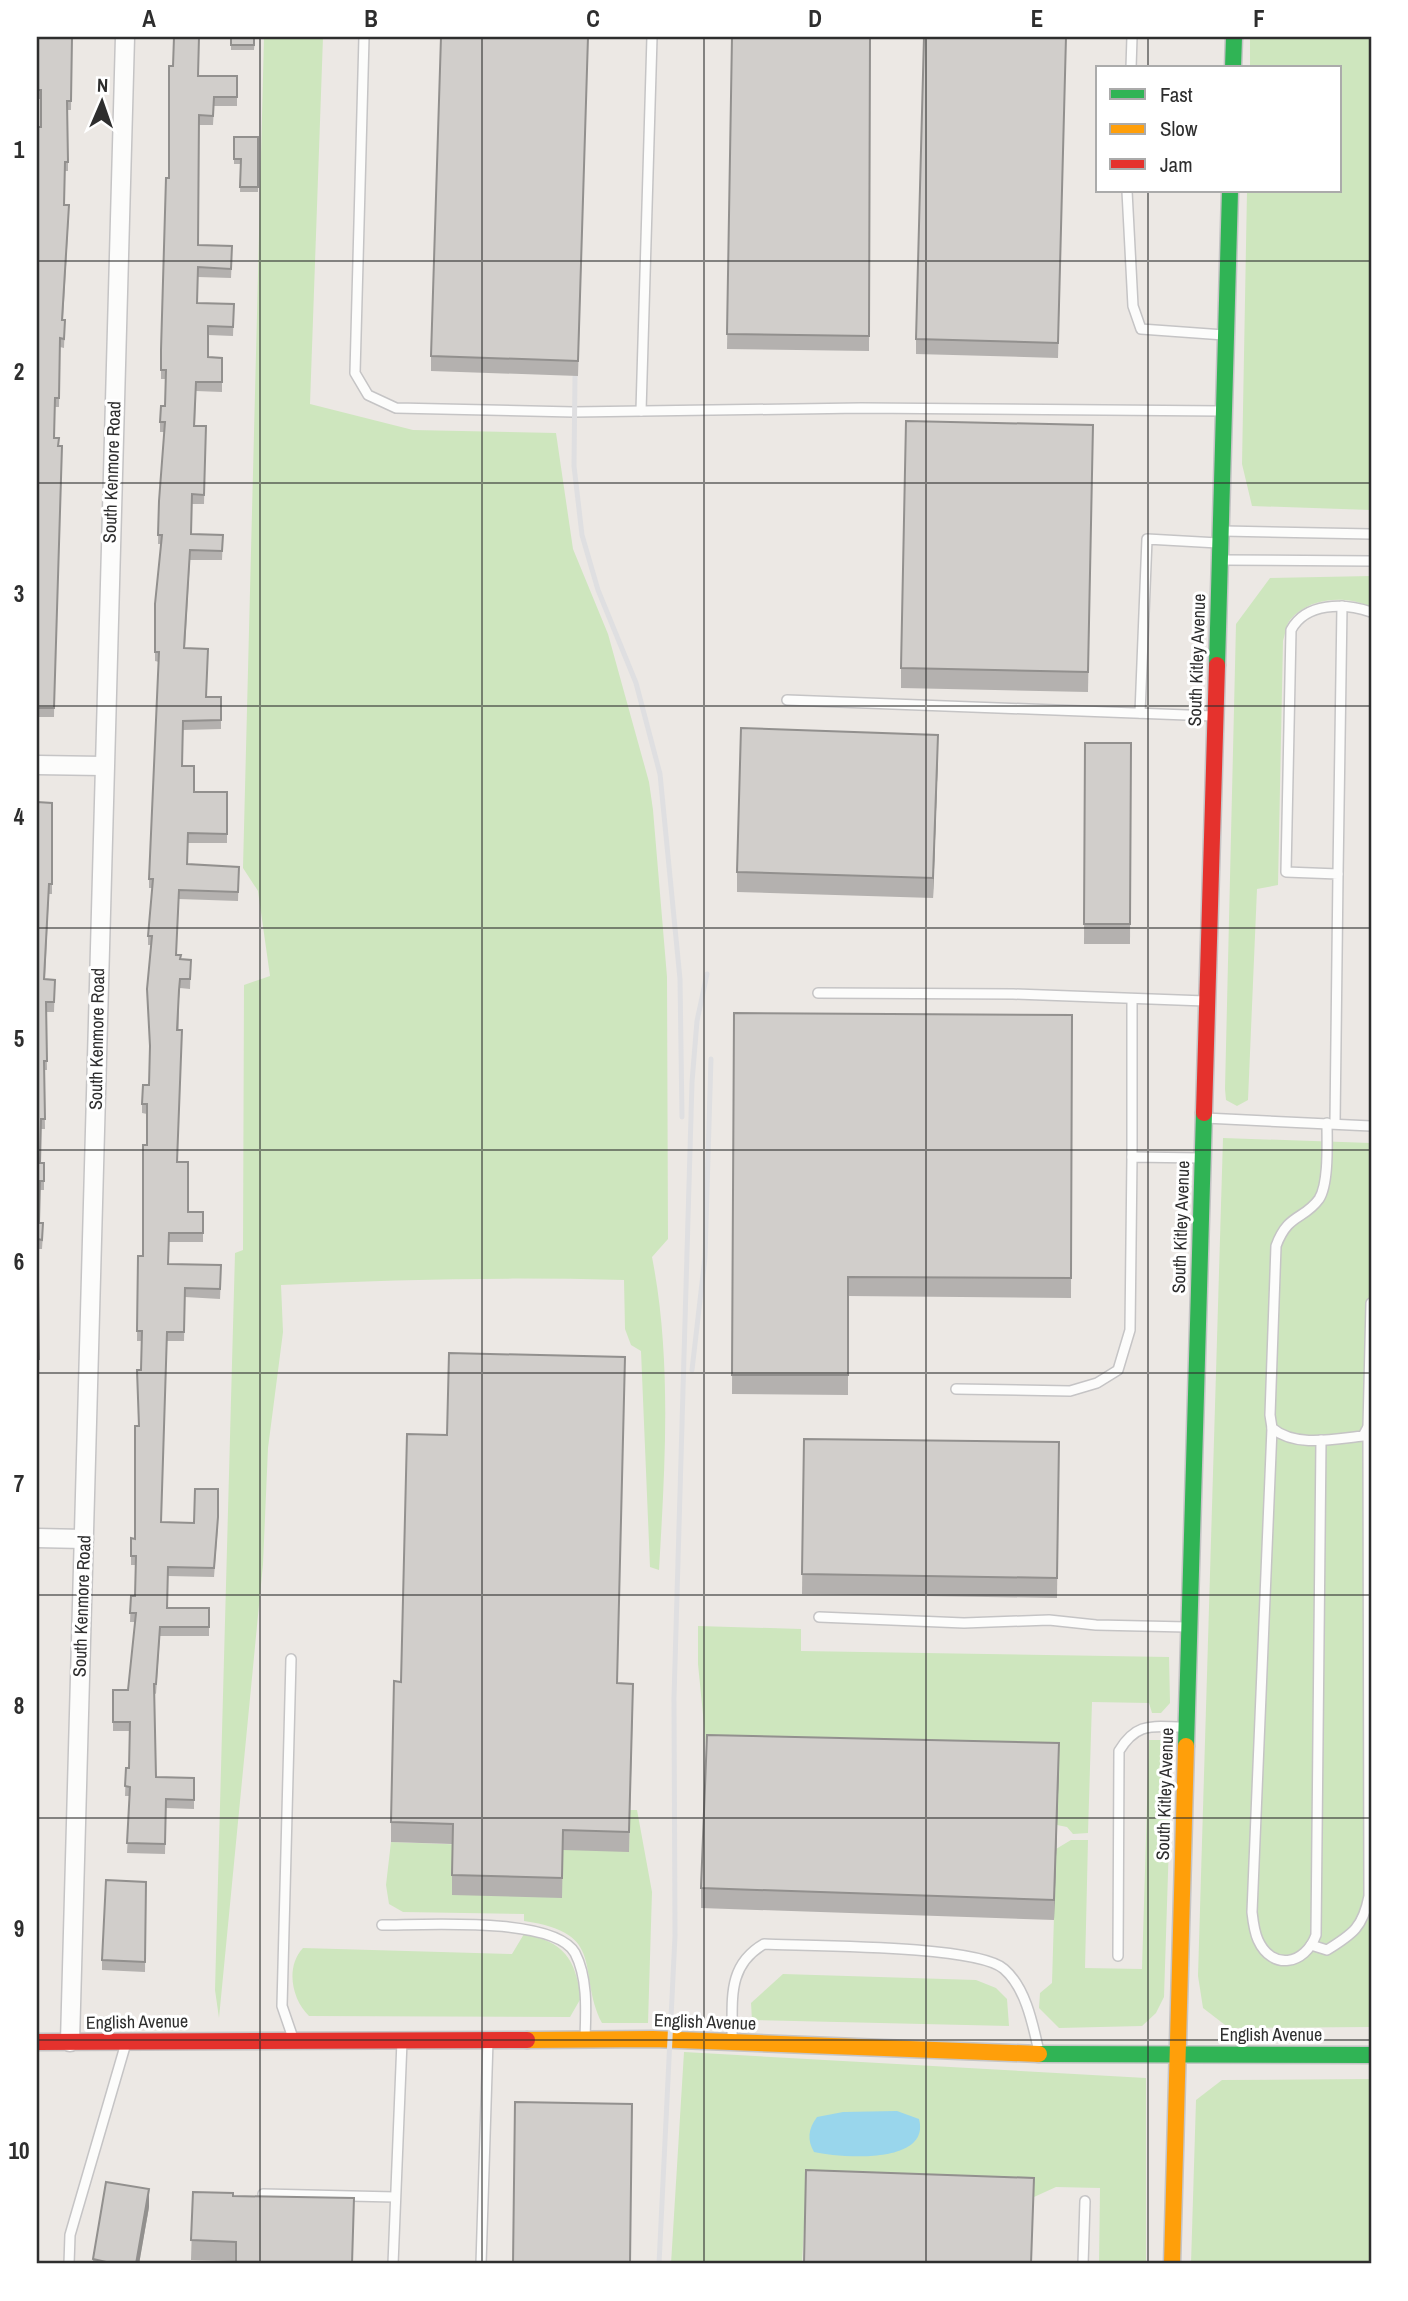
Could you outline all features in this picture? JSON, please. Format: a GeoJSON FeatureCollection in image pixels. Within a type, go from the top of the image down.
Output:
{"type":"FeatureCollection","features":[{"type":"Feature","properties":{"kind":"street","name":"South Kenmore Road"},"geometry":{"type":"LineString","coordinates":[[70,2042],[125,37]]}},
{"type":"Feature","properties":{"kind":"street"},"geometry":{"type":"LineString","coordinates":[[1233,66],[1234,37]]}},
{"type":"Feature","properties":{"kind":"street","name":"South Kitley Avenue"},"geometry":{"type":"LineString","coordinates":[[1172,2264],[1230,192]]}},
{"type":"Feature","properties":{"kind":"street"},"geometry":{"type":"LineString","coordinates":[[37,765],[103,766]]}},
{"type":"Feature","properties":{"kind":"street"},"geometry":{"type":"LineString","coordinates":[[37,1538],[84,1539]]}},
{"type":"Feature","properties":{"kind":"street","name":"English Avenue"},"geometry":{"type":"LineString","coordinates":[[37,2042],[585,2038],[1040,2054],[1371,2054]]}},
{"type":"Feature","properties":{"kind":"lane"},"geometry":{"type":"LineString","coordinates":[[364,37],[355,373],[368,395],[396,408],[641,411],[861,408],[1223,411]]}},
{"type":"Feature","properties":{"kind":"lane"},"geometry":{"type":"LineString","coordinates":[[641,411],[652,37]]}},
{"type":"Feature","properties":{"kind":"lane"},"geometry":{"type":"LineString","coordinates":[[1131,66],[1132,37]]}},
{"type":"Feature","properties":{"kind":"lane"},"geometry":{"type":"LineString","coordinates":[[1127,192],[1133,306],[1141,329],[1226,335]]}},
{"type":"Feature","properties":{"kind":"lane"},"geometry":{"type":"LineString","coordinates":[[1140,713],[1147,539],[1371,534]]}},
{"type":"Feature","properties":{"kind":"lane"},"geometry":{"type":"LineString","coordinates":[[1219,560],[1371,561]]}},
{"type":"Feature","properties":{"kind":"lane"},"geometry":{"type":"LineString","coordinates":[[1338,874],[1286,872],[1291,630],[1297,619],[1311,611],[1342,606],[1371,612]]}},
{"type":"Feature","properties":{"kind":"lane"},"geometry":{"type":"LineString","coordinates":[[1321,1440],[1316,1935],[1304,1955],[1293,1961],[1283,1961],[1266,1952],[1258,1940],[1252,1912],[1272,1428],[1276,1246],[1283,1227],[1319,1199],[1331,1123],[1342,606]]}},
{"type":"Feature","properties":{"kind":"lane"},"geometry":{"type":"LineString","coordinates":[[788,700],[1215,716]]}},
{"type":"Feature","properties":{"kind":"lane"},"geometry":{"type":"LineString","coordinates":[[818,993],[1207,1001]]}},
{"type":"Feature","properties":{"kind":"lane"},"geometry":{"type":"LineString","coordinates":[[956,1389],[1070,1391],[1097,1383],[1118,1370],[1130,1330],[1132,999]]}},
{"type":"Feature","properties":{"kind":"lane"},"geometry":{"type":"LineString","coordinates":[[1203,1118],[1371,1126]]}},
{"type":"Feature","properties":{"kind":"lane"},"geometry":{"type":"LineString","coordinates":[[1132,1157],[1202,1158]]}},
{"type":"Feature","properties":{"kind":"lane"},"geometry":{"type":"LineString","coordinates":[[1311,1945],[1327,1950],[1355,1933],[1366,1911],[1369,1896],[1368,1427],[1371,1303]]}},
{"type":"Feature","properties":{"kind":"lane"},"geometry":{"type":"LineString","coordinates":[[1272,1428],[1283,1438],[1321,1440],[1363,1436],[1368,1427]]}},
{"type":"Feature","properties":{"kind":"lane"},"geometry":{"type":"LineString","coordinates":[[819,1617],[964,1623],[1049,1620],[1096,1625],[1189,1627]]}},
{"type":"Feature","properties":{"kind":"lane"},"geometry":{"type":"LineString","coordinates":[[290,1659],[282,2006],[294,2040]]}},
{"type":"Feature","properties":{"kind":"lane"},"geometry":{"type":"LineString","coordinates":[[1118,1956],[1119,1751],[1128,1735],[1144,1727],[1186,1727]]}},
{"type":"Feature","properties":{"kind":"lane"},"geometry":{"type":"LineString","coordinates":[[382,1924],[531,1928],[562,1938],[575,1953],[586,1994],[585,2038]]}},
{"type":"Feature","properties":{"kind":"lane"},"geometry":{"type":"LineString","coordinates":[[732,2042],[733,1987],[738,1968],[749,1952],[764,1944],[921,1950],[987,1959],[1004,1969],[1016,1984],[1031,2017],[1040,2054]]}},
{"type":"Feature","properties":{"kind":"lane"},"geometry":{"type":"LineString","coordinates":[[481,2264],[489,2038]]}},
{"type":"Feature","properties":{"kind":"lane"},"geometry":{"type":"LineString","coordinates":[[393,2264],[402,2039]]}},
{"type":"Feature","properties":{"kind":"lane"},"geometry":{"type":"LineString","coordinates":[[69,2264],[70,2235],[126,2041]]}},
{"type":"Feature","properties":{"kind":"lane"},"geometry":{"type":"LineString","coordinates":[[263,2194],[395,2197]]}},
{"type":"Feature","properties":{"kind":"lane"},"geometry":{"type":"LineString","coordinates":[[1083,2264],[1084,2201]]}},
{"type":"Feature","properties":{"kind":"green space"},"geometry":{"type":"Polygon","coordinates":[[[264,37],[323,37],[310,404],[413,430],[556,433],[573,549],[608,634],[649,782],[653,810],[667,977],[668,1239],[652,1257],[665,1373],[665,1452],[659,1570],[650,1567],[641,1351],[631,1345],[625,1329],[624,1280],[452,1279],[281,1285],[283,1332],[268,1448],[263,1564],[219,2018],[215,1990],[235,1253],[243,1250],[244,985],[270,976],[258,891],[243,868],[264,37]]]}},
{"type":"Feature","properties":{"kind":"green space"},"geometry":{"type":"Polygon","coordinates":[[[1250,37],[1371,37],[1371,510],[1252,506],[1242,464],[1247,192],[1342,192],[1342,66],[1250,66],[1250,37]]]}},
{"type":"Feature","properties":{"kind":"green space"},"geometry":{"type":"Polygon","coordinates":[[[1371,576],[1371,607],[1339,600],[1317,603],[1298,612],[1290,620],[1283,641],[1278,885],[1257,889],[1248,1100],[1237,1106],[1226,1100],[1225,1089],[1236,624],[1270,578],[1371,576]]]}},
{"type":"Feature","properties":{"kind":"green space"},"geometry":{"type":"Polygon","coordinates":[[[1223,1138],[1371,1143],[1371,2027],[1229,2028],[1203,2008],[1198,1976],[1223,1138]]]}},
{"type":"Feature","properties":{"kind":"green space"},"geometry":{"type":"Polygon","coordinates":[[[698,1626],[801,1629],[801,1651],[1169,1657],[1170,1703],[1161,1713],[1152,1713],[1149,1703],[1092,1702],[1088,1833],[1073,1834],[1067,1827],[1057,1825],[1058,1763],[707,1755],[698,1664],[698,1626]]]}},
{"type":"Feature","properties":{"kind":"green space"},"geometry":{"type":"Polygon","coordinates":[[[1149,1740],[1163,1740],[1172,1750],[1164,1997],[1156,2013],[1142,2026],[1059,2028],[1039,2008],[1040,1993],[1052,1983],[1056,1849],[1071,1840],[1088,1840],[1085,1968],[1142,1969],[1149,1740]]]}},
{"type":"Feature","properties":{"kind":"green space"},"geometry":{"type":"Polygon","coordinates":[[[630,1810],[637,1810],[652,1892],[648,2023],[602,2023],[585,1957],[579,1945],[568,1935],[550,1927],[524,1921],[524,1914],[403,1912],[389,1904],[386,1885],[391,1842],[629,1851],[630,1810]]]}},
{"type":"Feature","properties":{"kind":"green space"},"geometry":{"type":"Polygon","coordinates":[[[524,1934],[538,1937],[558,1947],[571,1962],[581,1998],[570,2017],[309,2016],[295,1992],[294,1964],[303,1948],[512,1954],[524,1934]]]}},
{"type":"Feature","properties":{"kind":"green space"},"geometry":{"type":"Polygon","coordinates":[[[783,1974],[976,1980],[996,1988],[1007,1999],[1009,2026],[752,2020],[751,2003],[783,1974]]]}},
{"type":"Feature","properties":{"kind":"green space"},"geometry":{"type":"Polygon","coordinates":[[[684,2052],[1146,2078],[1146,2264],[1099,2264],[1100,2188],[1056,2187],[1034,2197],[806,2190],[802,2264],[671,2264],[684,2052]]]}},
{"type":"Feature","properties":{"kind":"green space"},"geometry":{"type":"Polygon","coordinates":[[[1371,2079],[1371,2264],[1191,2264],[1196,2100],[1222,2080],[1371,2079]]]}},
{"type":"Feature","properties":{"kind":"water"},"geometry":{"type":"Polygon","coordinates":[[[897,2111],[919,2119],[919,2134],[911,2144],[898,2151],[881,2155],[843,2156],[814,2152],[812,2148],[810,2134],[817,2117],[843,2112],[897,2111]]]}},
{"type":"Feature","properties":{"kind":"building"},"geometry":{"type":"Polygon","coordinates":[[[37,37],[72,37],[71,101],[67,101],[68,162],[65,162],[64,205],[69,205],[62,320],[65,320],[64,339],[60,338],[59,398],[55,398],[54,438],[59,438],[58,446],[62,446],[54,708],[37,708],[37,127],[41,127],[41,90],[37,90],[37,37]]]}},
{"type":"Feature","properties":{"kind":"building"},"geometry":{"type":"Polygon","coordinates":[[[174,37],[199,37],[198,76],[237,76],[237,97],[214,97],[213,116],[199,115],[198,245],[232,246],[231,269],[198,267],[197,303],[234,304],[233,327],[208,326],[208,357],[222,358],[222,382],[196,382],[194,426],[206,426],[204,495],[192,494],[191,534],[223,535],[222,551],[190,550],[184,648],[208,649],[206,697],[221,697],[221,720],[183,721],[182,766],[194,766],[194,792],[227,792],[227,834],[188,833],[187,864],[239,867],[238,892],[179,890],[176,955],[181,955],[180,959],[191,960],[190,979],[180,979],[179,990],[177,1030],[182,1030],[177,1162],[188,1162],[188,1212],[203,1212],[203,1233],[169,1233],[168,1264],[221,1265],[220,1289],[185,1288],[184,1332],[167,1332],[161,1522],[194,1523],[195,1489],[218,1489],[218,1517],[214,1568],[168,1567],[167,1608],[209,1608],[209,1627],[160,1627],[154,1684],[156,1777],[194,1778],[194,1800],[166,1799],[165,1844],[127,1843],[130,1787],[125,1786],[126,1768],[129,1768],[130,1722],[113,1722],[113,1690],[128,1690],[136,1613],[130,1613],[131,1596],[135,1596],[136,1556],[131,1556],[131,1538],[135,1539],[135,1426],[139,1426],[137,1370],[141,1370],[142,1331],[137,1331],[138,1256],[143,1256],[143,1145],[147,1145],[147,1104],[142,1104],[143,1085],[149,1085],[147,989],[152,936],[148,936],[153,879],[149,879],[159,652],[155,652],[155,604],[162,535],[158,535],[165,422],[160,422],[161,406],[165,406],[166,370],[161,370],[161,350],[166,178],[169,178],[169,66],[173,66],[174,37]]]}},
{"type":"Feature","properties":{"kind":"building"},"geometry":{"type":"Polygon","coordinates":[[[231,37],[254,37],[254,45],[231,45],[231,37]]]}},
{"type":"Feature","properties":{"kind":"building"},"geometry":{"type":"Polygon","coordinates":[[[441,37],[588,37],[578,361],[431,356],[441,37]]]}},
{"type":"Feature","properties":{"kind":"building"},"geometry":{"type":"Polygon","coordinates":[[[732,37],[870,37],[869,336],[727,334],[732,37]]]}},
{"type":"Feature","properties":{"kind":"building"},"geometry":{"type":"Polygon","coordinates":[[[924,37],[1066,37],[1058,343],[916,339],[924,37]]]}},
{"type":"Feature","properties":{"kind":"building"},"geometry":{"type":"Polygon","coordinates":[[[234,137],[258,137],[258,187],[240,187],[241,159],[234,159],[234,137]]]}},
{"type":"Feature","properties":{"kind":"building"},"geometry":{"type":"Polygon","coordinates":[[[906,421],[1093,425],[1088,672],[901,668],[906,421]]]}},
{"type":"Feature","properties":{"kind":"building"},"geometry":{"type":"Polygon","coordinates":[[[741,728],[938,735],[933,878],[737,872],[741,728]]]}},
{"type":"Feature","properties":{"kind":"building"},"geometry":{"type":"Polygon","coordinates":[[[1085,743],[1131,743],[1130,924],[1084,924],[1085,743]]]}},
{"type":"Feature","properties":{"kind":"building"},"geometry":{"type":"Polygon","coordinates":[[[37,802],[52,803],[52,884],[49,884],[44,979],[55,980],[54,1002],[46,1002],[45,1119],[41,1119],[40,1163],[44,1163],[44,1181],[40,1181],[39,1223],[43,1223],[42,1240],[38,1239],[37,1258],[37,802]]]}},
{"type":"Feature","properties":{"kind":"building"},"geometry":{"type":"Polygon","coordinates":[[[734,1013],[1072,1015],[1071,1278],[848,1277],[848,1375],[732,1375],[734,1013]]]}},
{"type":"Feature","properties":{"kind":"building"},"geometry":{"type":"Polygon","coordinates":[[[38,1282],[39,1359],[37,1359],[38,1282]]]}},
{"type":"Feature","properties":{"kind":"building"},"geometry":{"type":"Polygon","coordinates":[[[449,1353],[625,1357],[617,1683],[633,1684],[629,1832],[563,1830],[562,1878],[452,1875],[453,1824],[391,1822],[394,1681],[401,1682],[407,1434],[447,1435],[449,1353]]]}},
{"type":"Feature","properties":{"kind":"building"},"geometry":{"type":"Polygon","coordinates":[[[804,1439],[1059,1442],[1057,1578],[802,1574],[804,1439]]]}},
{"type":"Feature","properties":{"kind":"building"},"geometry":{"type":"Polygon","coordinates":[[[707,1735],[1059,1743],[1054,1900],[701,1888],[707,1735]]]}},
{"type":"Feature","properties":{"kind":"building"},"geometry":{"type":"Polygon","coordinates":[[[106,1880],[146,1882],[145,1962],[102,1960],[106,1880]]]}},
{"type":"Feature","properties":{"kind":"building"},"geometry":{"type":"Polygon","coordinates":[[[515,2102],[632,2104],[630,2264],[513,2264],[515,2102]]]}},
{"type":"Feature","properties":{"kind":"building"},"geometry":{"type":"Polygon","coordinates":[[[806,2170],[1034,2178],[1031,2264],[804,2264],[806,2170]]]}},
{"type":"Feature","properties":{"kind":"building"},"geometry":{"type":"Polygon","coordinates":[[[106,2182],[149,2189],[136,2264],[115,2264],[93,2259],[106,2182]]]}},
{"type":"Feature","properties":{"kind":"building"},"geometry":{"type":"Polygon","coordinates":[[[193,2192],[233,2193],[233,2196],[354,2198],[352,2264],[236,2264],[236,2242],[191,2240],[193,2192]]]}},
{"type":"Feature","properties":{"kind":"railway"},"geometry":{"type":"LineString","coordinates":[[575,376],[574,466],[582,535],[598,590],[636,683],[660,774],[680,979],[682,1117]]}},
{"type":"Feature","properties":{"kind":"railway"},"geometry":{"type":"LineString","coordinates":[[659,2264],[675,1936],[674,1698],[692,1082],[697,1021],[707,974]]}},
{"type":"Feature","properties":{"kind":"railway"},"geometry":{"type":"LineString","coordinates":[[692,1370],[705,1257],[711,1059]]}},
{"type":"Feature","properties":{"kind":"traffic: fast"},"geometry":{"type":"LineString","coordinates":[[1233,66],[1234,37]]}},
{"type":"Feature","properties":{"kind":"traffic: fast"},"geometry":{"type":"LineString","coordinates":[[1217,665],[1230,192]]}},
{"type":"Feature","properties":{"kind":"traffic: fast"},"geometry":{"type":"LineString","coordinates":[[1186,1746],[1204,1113]]}},
{"type":"Feature","properties":{"kind":"traffic: fast"},"geometry":{"type":"LineString","coordinates":[[1039,2054],[1371,2055]]}},
{"type":"Feature","properties":{"kind":"traffic: slow"},"geometry":{"type":"LineString","coordinates":[[1172,2264],[1186,1746]]}},
{"type":"Feature","properties":{"kind":"traffic: slow"},"geometry":{"type":"LineString","coordinates":[[527,2040],[653,2039],[1039,2054]]}},
{"type":"Feature","properties":{"kind":"traffic: jam"},"geometry":{"type":"LineString","coordinates":[[1204,1113],[1217,665]]}},
{"type":"Feature","properties":{"kind":"traffic: jam"},"geometry":{"type":"LineString","coordinates":[[37,2042],[527,2040]]}}]}
